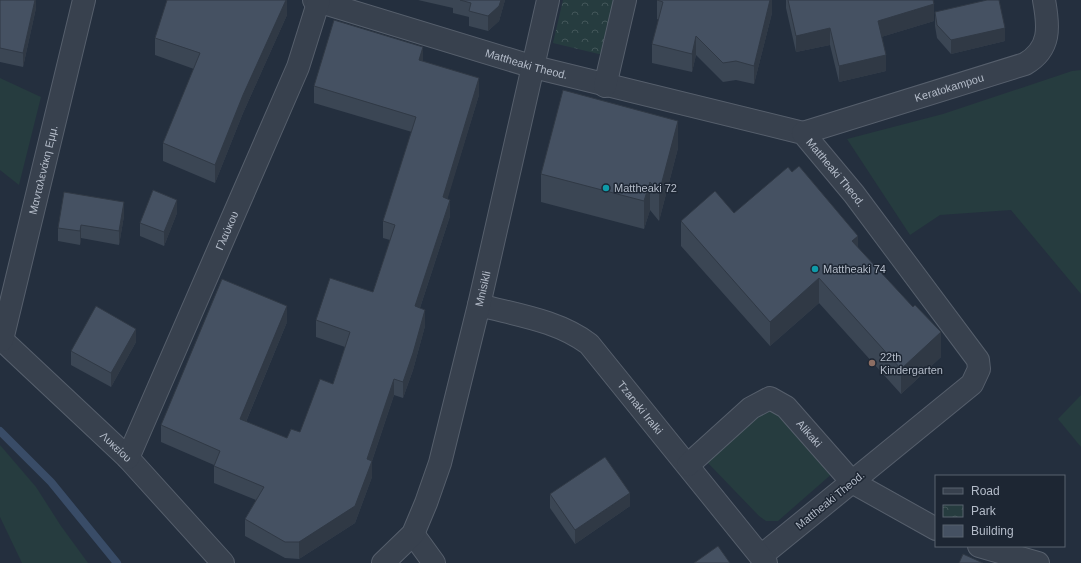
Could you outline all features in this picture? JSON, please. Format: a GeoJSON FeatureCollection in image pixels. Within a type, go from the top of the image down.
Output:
{"type":"FeatureCollection","features":[{"type":"Feature","properties":{"kind":"street","name":"Μανταλενάκη Εμμ."},"geometry":{"type":"LineString","coordinates":[[1,339],[84,0]]}},
{"type":"Feature","properties":{"kind":"street","name":"Mattheaki Theod."},"geometry":{"type":"LineString","coordinates":[[317,0],[534,67],[606,86],[803,133],[854,194],[978,360],[979,369],[972,384],[852,482],[763,560]]}},
{"type":"Feature","properties":{"kind":"street","name":"Γλαύκου"},"geometry":{"type":"LineString","coordinates":[[128,458],[298,67],[317,0]]}},
{"type":"Feature","properties":{"kind":"street","name":"Mnisikli"},"geometry":{"type":"LineString","coordinates":[[383,563],[413,534],[440,463],[534,67],[548,0]]}},
{"type":"Feature","properties":{"kind":"street"},"geometry":{"type":"LineString","coordinates":[[606,86],[625,0]]}},
{"type":"Feature","properties":{"kind":"street","name":"Keratokampou"},"geometry":{"type":"LineString","coordinates":[[803,133],[1025,64],[1037,57],[1045,42],[1047,30],[1044,0]]}},
{"type":"Feature","properties":{"kind":"street","name":"Tzanaki Iralki"},"geometry":{"type":"LineString","coordinates":[[478,305],[546,322],[578,336],[589,344],[763,560]]}},
{"type":"Feature","properties":{"kind":"street","name":"Λυκείου"},"geometry":{"type":"LineString","coordinates":[[1,339],[128,458],[223,563]]}},
{"type":"Feature","properties":{"kind":"street","name":"Alikaki"},"geometry":{"type":"LineString","coordinates":[[688,465],[751,408],[770,398],[786,407],[852,482],[935,528]]}},
{"type":"Feature","properties":{"kind":"street"},"geometry":{"type":"LineString","coordinates":[[413,534],[434,563]]}},
{"type":"Feature","properties":{"kind":"street"},"geometry":{"type":"LineString","coordinates":[[982,547],[1038,563]]}},
{"type":"Feature","properties":{"kind":"green space"},"geometry":{"type":"Polygon","coordinates":[[[563,0],[616,0],[603,55],[553,43],[563,0]]]}},
{"type":"Feature","properties":{"kind":"green space"},"geometry":{"type":"Polygon","coordinates":[[[1081,70],[1081,294],[1011,210],[940,215],[910,235],[847,139],[943,114],[1072,71],[1081,70]]]}},
{"type":"Feature","properties":{"kind":"green space"},"geometry":{"type":"Polygon","coordinates":[[[0,78],[41,97],[19,185],[0,170],[0,78]]]}},
{"type":"Feature","properties":{"kind":"green space"},"geometry":{"type":"Polygon","coordinates":[[[1081,395],[1081,447],[1058,419],[1081,395]]]}},
{"type":"Feature","properties":{"kind":"green space"},"geometry":{"type":"Polygon","coordinates":[[[763,411],[774,412],[834,472],[778,521],[766,521],[759,516],[707,462],[763,411]]]}},
{"type":"Feature","properties":{"kind":"green space"},"geometry":{"type":"Polygon","coordinates":[[[0,445],[36,487],[61,526],[88,563],[22,563],[0,517],[0,445]]]}},
{"type":"Feature","properties":{"kind":"building"},"geometry":{"type":"Polygon","coordinates":[[[0,0],[35,0],[23,53],[0,48],[0,0]]]}},
{"type":"Feature","properties":{"kind":"building"},"geometry":{"type":"Polygon","coordinates":[[[167,0],[286,0],[243,95],[215,165],[163,143],[200,53],[155,38],[167,0]]]}},
{"type":"Feature","properties":{"kind":"building"},"geometry":{"type":"Polygon","coordinates":[[[460,0],[501,0],[499,6],[488,16],[469,11],[471,3],[460,0]]]}},
{"type":"Feature","properties":{"kind":"building"},"geometry":{"type":"Polygon","coordinates":[[[657,0],[770,0],[754,66],[736,61],[723,63],[696,36],[692,54],[652,44],[663,2],[657,0]]]}},
{"type":"Feature","properties":{"kind":"building"},"geometry":{"type":"Polygon","coordinates":[[[788,0],[933,0],[934,4],[878,21],[886,55],[839,66],[830,28],[796,36],[788,0]]]}},
{"type":"Feature","properties":{"kind":"building"},"geometry":{"type":"Polygon","coordinates":[[[987,0],[999,0],[1005,28],[951,40],[937,25],[935,12],[987,0]]]}},
{"type":"Feature","properties":{"kind":"building"},"geometry":{"type":"Polygon","coordinates":[[[334,20],[423,47],[419,60],[479,78],[443,197],[450,200],[415,306],[425,310],[413,353],[403,382],[394,379],[367,459],[372,461],[355,506],[299,542],[285,542],[245,519],[264,487],[214,466],[220,451],[161,425],[222,279],[287,306],[240,419],[287,438],[291,429],[300,432],[320,379],[333,384],[350,332],[316,320],[330,278],[373,292],[395,225],[383,221],[416,117],[314,86],[334,20]]]}},
{"type":"Feature","properties":{"kind":"building"},"geometry":{"type":"Polygon","coordinates":[[[563,90],[678,121],[659,193],[650,182],[644,201],[541,174],[563,90]]]}},
{"type":"Feature","properties":{"kind":"building"},"geometry":{"type":"Polygon","coordinates":[[[799,166],[858,236],[852,241],[913,307],[915,305],[941,332],[901,369],[819,278],[770,322],[681,221],[715,191],[734,213],[788,167],[792,172],[799,166]]]}},
{"type":"Feature","properties":{"kind":"building"},"geometry":{"type":"Polygon","coordinates":[[[153,190],[177,200],[164,232],[140,223],[153,190]]]}},
{"type":"Feature","properties":{"kind":"building"},"geometry":{"type":"Polygon","coordinates":[[[64,192],[124,202],[119,231],[81,225],[80,231],[58,228],[64,192]]]}},
{"type":"Feature","properties":{"kind":"building"},"geometry":{"type":"Polygon","coordinates":[[[96,306],[136,329],[111,373],[71,351],[96,306]]]}},
{"type":"Feature","properties":{"kind":"building"},"geometry":{"type":"Polygon","coordinates":[[[605,457],[630,493],[575,530],[550,494],[605,457]]]}},
{"type":"Feature","properties":{"kind":"building"},"geometry":{"type":"Polygon","coordinates":[[[718,546],[730,563],[694,563],[718,546]]]}},
{"type":"Feature","properties":{"kind":"building"},"geometry":{"type":"Polygon","coordinates":[[[963,554],[983,563],[959,563],[963,554]]]}},
{"type":"Feature","properties":{"kind":"waterway"},"geometry":{"type":"LineString","coordinates":[[0,431],[51,482],[117,563]]}},
{"type":"Feature","properties":{"kind":"place","name":"Mattheaki 72"},"geometry":{"type":"Point","coordinates":[606,188]}},
{"type":"Feature","properties":{"kind":"place","name":"Mattheaki 74"},"geometry":{"type":"Point","coordinates":[815,269]}},
{"type":"Feature","properties":{"kind":"place","name":"22th Kindergarten"},"geometry":{"type":"Point","coordinates":[872,363]}}]}
